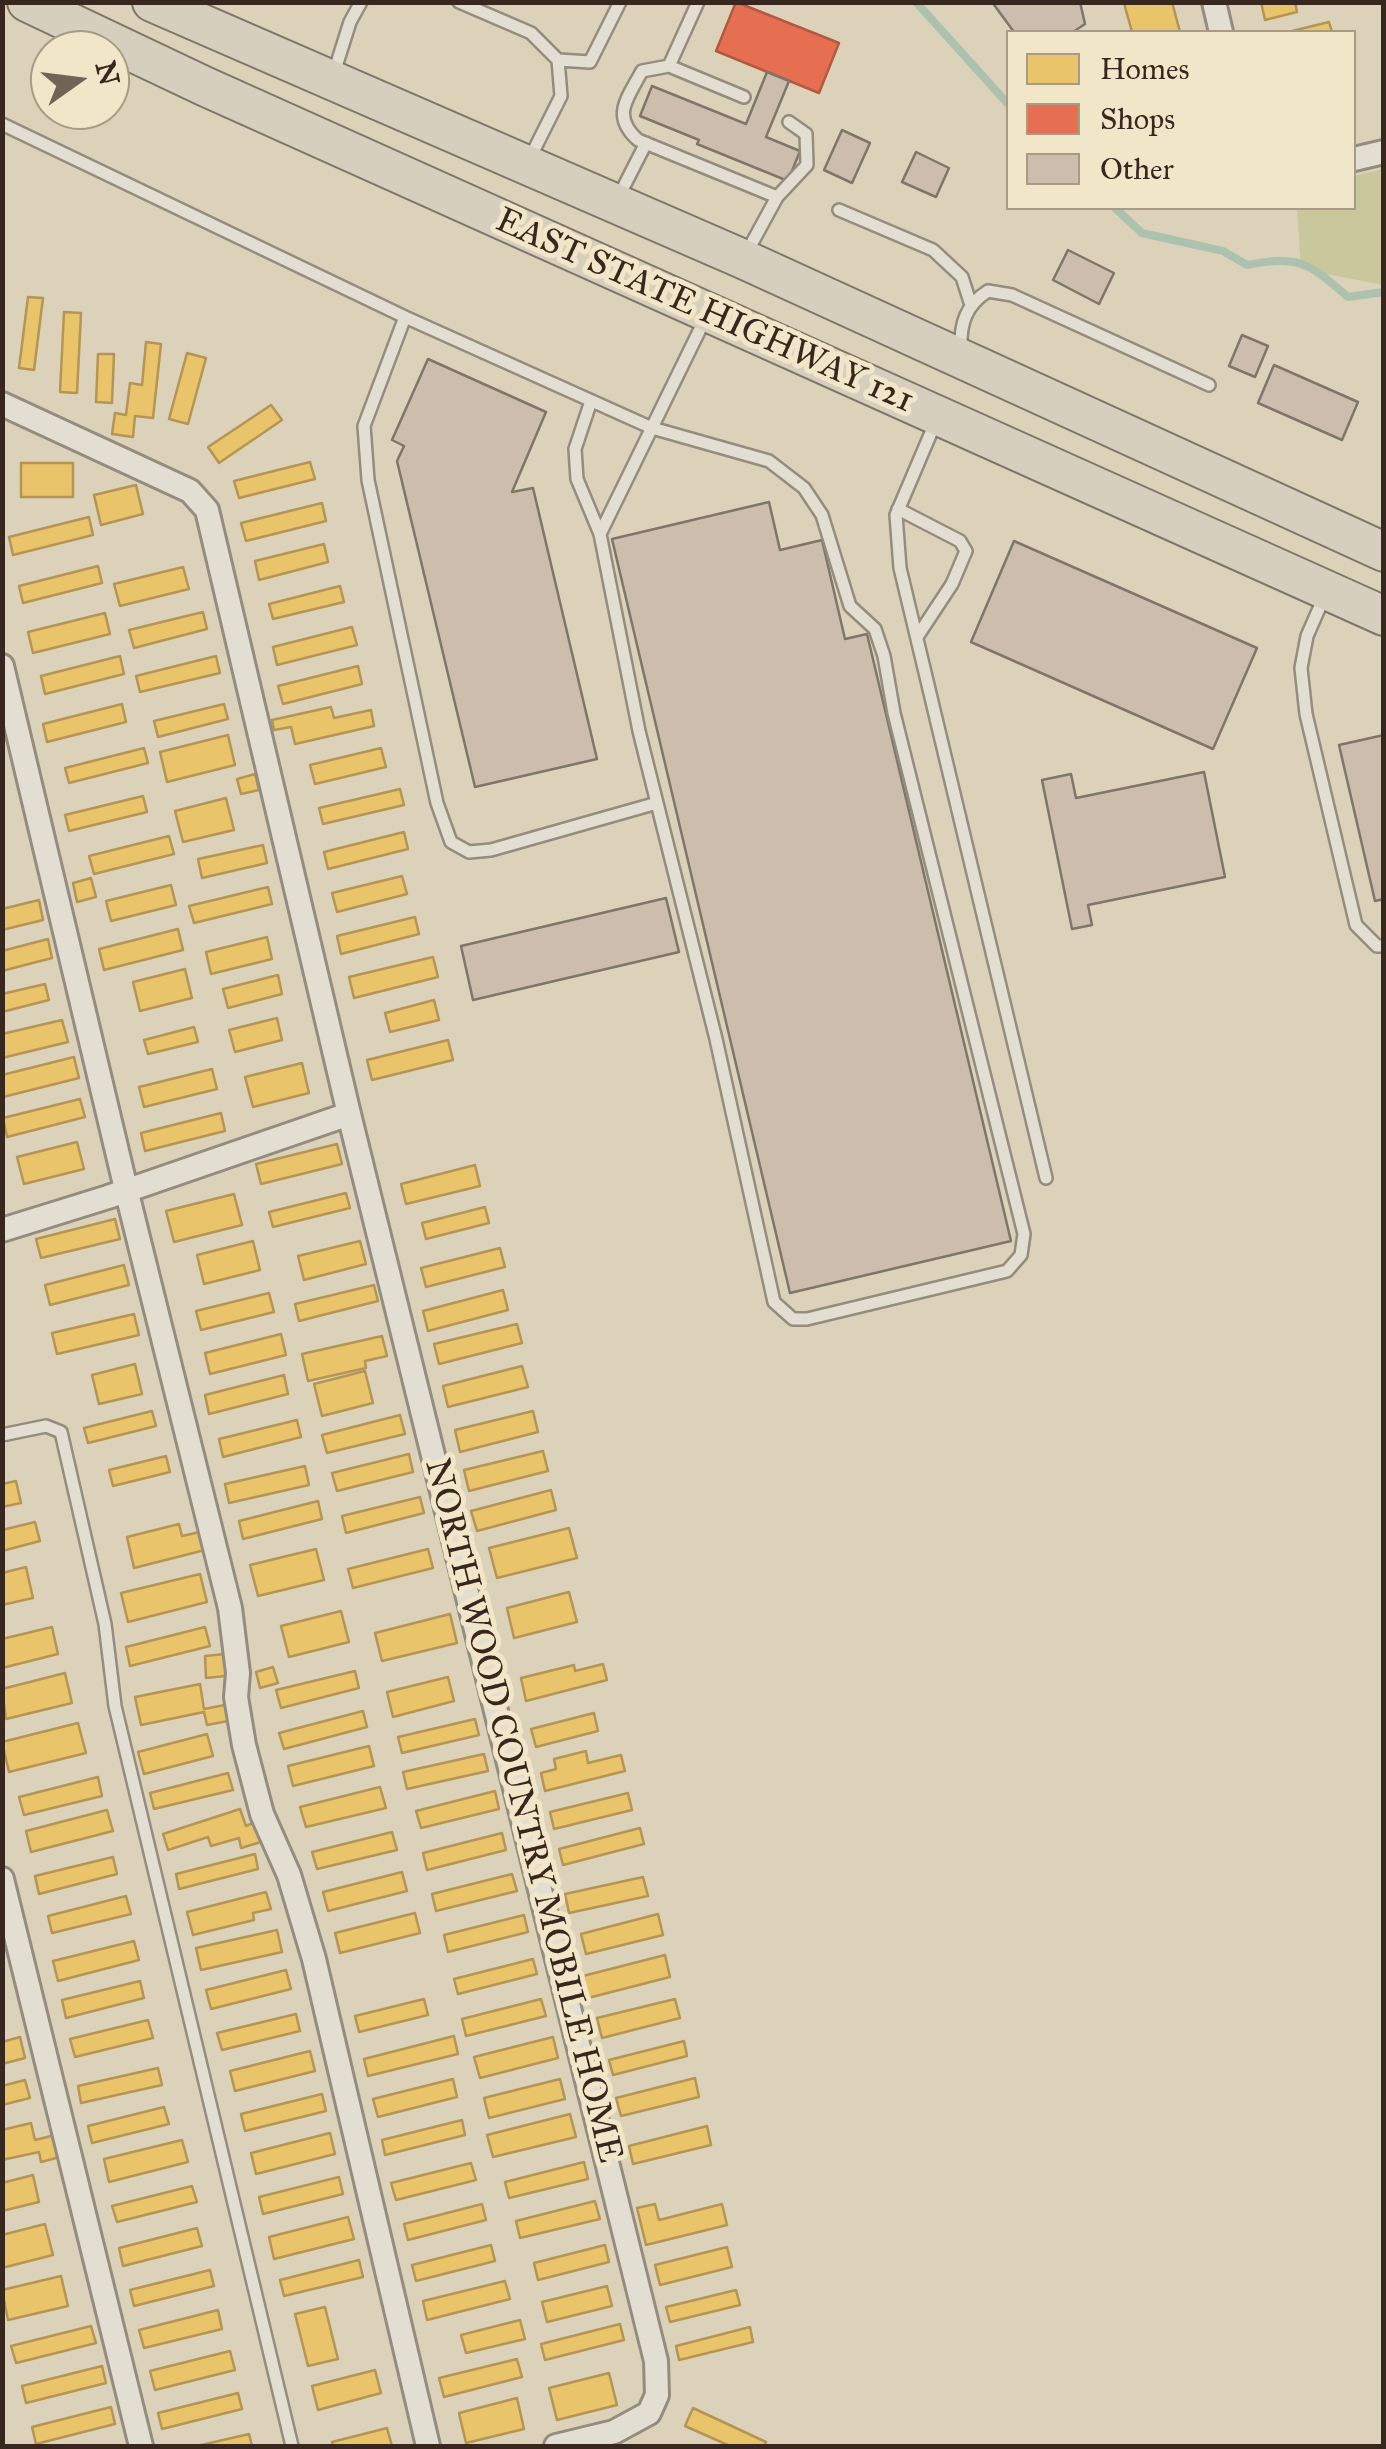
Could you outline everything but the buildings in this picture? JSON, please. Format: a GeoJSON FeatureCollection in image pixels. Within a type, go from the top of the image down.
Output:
{"type":"FeatureCollection","features":[{"type":"Feature","properties":{"kind":"main road","name":"EAST STATE HIGHWAY 121"},"geometry":{"type":"LineString","coordinates":[[26,2],[309,134],[1384,616]]}},
{"type":"Feature","properties":{"kind":"main road","name":"EAST STATE HIGHWAY 121"},"geometry":{"type":"LineString","coordinates":[[152,2],[743,259],[1384,552]]}},
{"type":"Feature","properties":{"kind":"main road"},"geometry":{"type":"LineString","coordinates":[[309,134],[332,80]]}},
{"type":"Feature","properties":{"kind":"main road"},"geometry":{"type":"LineString","coordinates":[[708,313],[743,259]]}},
{"type":"Feature","properties":{"kind":"main road"},"geometry":{"type":"LineString","coordinates":[[938,417],[961,359]]}},
{"type":"Feature","properties":{"kind":"street"},"geometry":{"type":"LineString","coordinates":[[1214,2],[1221,30]]}},
{"type":"Feature","properties":{"kind":"street"},"geometry":{"type":"LineString","coordinates":[[1356,159],[1384,152]]}},
{"type":"Feature","properties":{"kind":"street","name":"NORTH WOOD COUNTRY MOBILE HOME"},"geometry":{"type":"LineString","coordinates":[[2,404],[190,491],[206,510],[349,1114],[656,2362],[656,2395],[649,2413],[614,2432],[556,2446]]}},
{"type":"Feature","properties":{"kind":"street"},"geometry":{"type":"LineString","coordinates":[[2,666],[230,1608],[238,1673],[236,1697],[244,1745],[262,1814],[289,1874],[314,1958],[428,2446]]}},
{"type":"Feature","properties":{"kind":"street"},"geometry":{"type":"LineString","coordinates":[[2,1230],[349,1114]]}},
{"type":"Feature","properties":{"kind":"street"},"geometry":{"type":"LineString","coordinates":[[2,1879],[141,2446]]}},
{"type":"Feature","properties":{"kind":"lane"},"geometry":{"type":"LineString","coordinates":[[332,80],[350,22],[361,2]]}},
{"type":"Feature","properties":{"kind":"lane"},"geometry":{"type":"LineString","coordinates":[[459,2],[531,33],[558,60],[561,96],[527,165]]}},
{"type":"Feature","properties":{"kind":"lane"},"geometry":{"type":"LineString","coordinates":[[558,60],[590,62],[620,2]]}},
{"type":"Feature","properties":{"kind":"lane"},"geometry":{"type":"LineString","coordinates":[[669,66],[698,2]]}},
{"type":"Feature","properties":{"kind":"lane"},"geometry":{"type":"LineString","coordinates":[[744,97],[669,66],[642,71],[622,114],[624,128],[646,144],[777,196]]}},
{"type":"Feature","properties":{"kind":"lane"},"geometry":{"type":"LineString","coordinates":[[743,259],[777,196],[808,165],[806,134],[789,122]]}},
{"type":"Feature","properties":{"kind":"lane"},"geometry":{"type":"LineString","coordinates":[[2,124],[405,317],[590,400],[652,428],[769,461],[804,488],[822,515],[850,606],[875,628],[1024,1234],[1021,1255],[1007,1271],[807,1319],[793,1318],[774,1302],[716,1039],[639,731],[600,534],[577,479],[575,448],[590,400]]}},
{"type":"Feature","properties":{"kind":"lane"},"geometry":{"type":"LineString","coordinates":[[615,204],[646,144]]}},
{"type":"Feature","properties":{"kind":"lane"},"geometry":{"type":"LineString","coordinates":[[838,210],[933,250],[962,277],[970,302],[960,332],[961,359]]}},
{"type":"Feature","properties":{"kind":"lane"},"geometry":{"type":"LineString","coordinates":[[970,302],[988,290],[1012,295],[1209,384]]}},
{"type":"Feature","properties":{"kind":"lane"},"geometry":{"type":"LineString","coordinates":[[600,534],[708,313]]}},
{"type":"Feature","properties":{"kind":"lane"},"geometry":{"type":"LineString","coordinates":[[405,317],[364,426],[368,480],[437,803],[451,842],[468,852],[491,850],[657,803]]}},
{"type":"Feature","properties":{"kind":"lane"},"geometry":{"type":"LineString","coordinates":[[938,417],[896,515],[900,568],[1046,1178]]}},
{"type":"Feature","properties":{"kind":"lane"},"geometry":{"type":"LineString","coordinates":[[898,510],[960,541],[966,551],[952,584],[917,637]]}},
{"type":"Feature","properties":{"kind":"lane"},"geometry":{"type":"LineString","coordinates":[[1326,591],[1307,636],[1300,668],[1306,714],[1356,925],[1377,946],[1384,946]]}},
{"type":"Feature","properties":{"kind":"lane"},"geometry":{"type":"LineString","coordinates":[[2,1434],[46,1426],[61,1432],[105,1624],[115,1706],[292,2446]]}},
{"type":"Feature","properties":{"kind":"shaded area"},"geometry":{"type":"Polygon","coordinates":[[[1383,169],[1383,285],[1301,269],[1297,210],[1356,210],[1356,176],[1383,169]]]}},
{"type":"Feature","properties":{"kind":"waterway"},"geometry":{"type":"LineString","coordinates":[[916,2],[1006,102]]}},
{"type":"Feature","properties":{"kind":"waterway"},"geometry":{"type":"LineString","coordinates":[[1117,210],[1142,233],[1223,251],[1247,265],[1280,261],[1303,264],[1348,297],[1384,292]]}}]}
